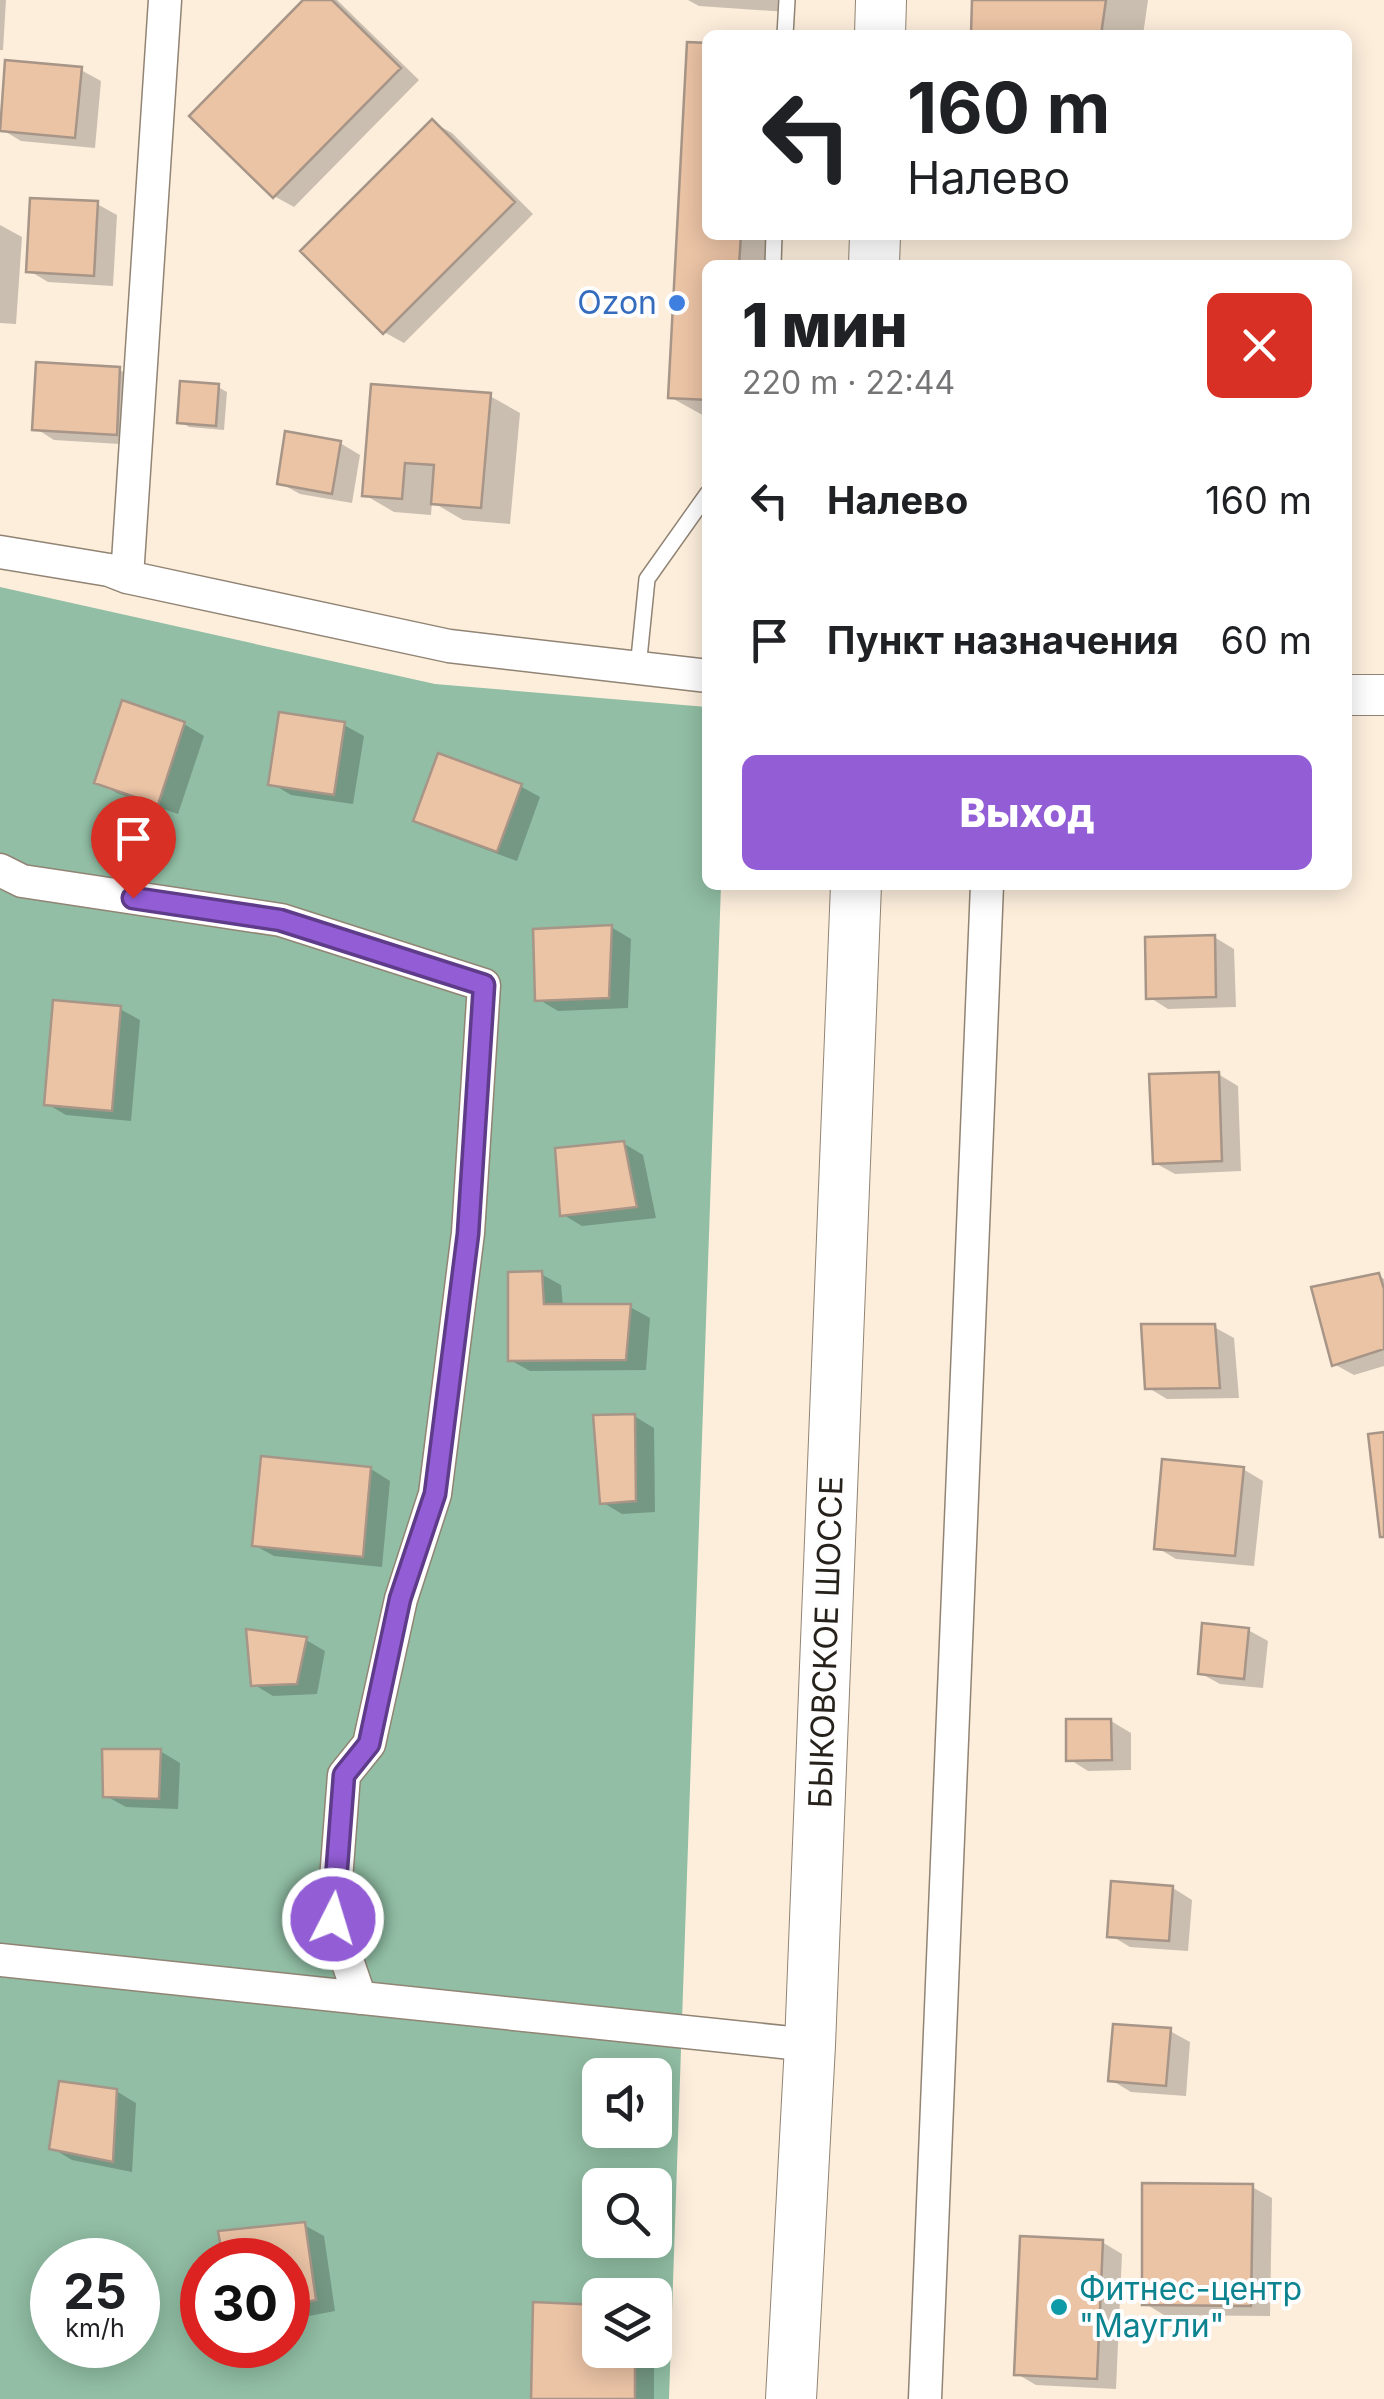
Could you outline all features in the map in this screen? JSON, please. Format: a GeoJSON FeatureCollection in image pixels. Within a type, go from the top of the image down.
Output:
{"type":"FeatureCollection","features":[{"type":"Feature","properties":{"kind":"main road"},"geometry":{"type":"LineString","coordinates":[[880,30],[882,0]]}},
{"type":"Feature","properties":{"kind":"main road","name":"БЫКОВСКОЕ ШОССЕ"},"geometry":{"type":"LineString","coordinates":[[791,2399],[810,2046],[856,890]]}},
{"type":"Feature","properties":{"kind":"street"},"geometry":{"type":"LineString","coordinates":[[128,577],[165,0]]}},
{"type":"Feature","properties":{"kind":"street"},"geometry":{"type":"LineString","coordinates":[[0,552],[109,570],[449,646],[702,675]]}},
{"type":"Feature","properties":{"kind":"street"},"geometry":{"type":"LineString","coordinates":[[1352,695],[1384,695]]}},
{"type":"Feature","properties":{"kind":"street"},"geometry":{"type":"LineString","coordinates":[[0,870],[22,881],[280,920],[484,985],[468,1234],[435,1494],[400,1599],[369,1744],[344,1775],[333,1919],[360,1998]]}},
{"type":"Feature","properties":{"kind":"street"},"geometry":{"type":"LineString","coordinates":[[925,2399],[987,890]]}},
{"type":"Feature","properties":{"kind":"street"},"geometry":{"type":"LineString","coordinates":[[0,1960],[810,2046]]}},
{"type":"Feature","properties":{"kind":"lane"},"geometry":{"type":"LineString","coordinates":[[785,30],[786,0]]}},
{"type":"Feature","properties":{"kind":"lane"},"geometry":{"type":"LineString","coordinates":[[638,668],[646,579],[702,501]]}},
{"type":"Feature","properties":{"kind":"green space"},"geometry":{"type":"Polygon","coordinates":[[[0,587],[435,684],[702,707],[702,890],[721,890],[672,2312],[672,2278],[582,2278],[582,2368],[670,2368],[669,2399],[0,2399],[0,587]]]}},
{"type":"Feature","properties":{"kind":"building"},"geometry":{"type":"Polygon","coordinates":[[[303,0],[332,0],[401,68],[273,198],[189,116],[303,0]]]}},
{"type":"Feature","properties":{"kind":"building"},"geometry":{"type":"Polygon","coordinates":[[[972,0],[1106,0],[1102,30],[971,30],[972,0]]]}},
{"type":"Feature","properties":{"kind":"building"},"geometry":{"type":"Polygon","coordinates":[[[687,42],[702,43],[702,240],[741,240],[739,260],[702,260],[702,400],[668,398],[687,42]]]}},
{"type":"Feature","properties":{"kind":"building"},"geometry":{"type":"Polygon","coordinates":[[[5,60],[82,67],[75,138],[0,131],[5,60]]]}},
{"type":"Feature","properties":{"kind":"building"},"geometry":{"type":"Polygon","coordinates":[[[432,119],[515,202],[383,334],[300,251],[432,119]]]}},
{"type":"Feature","properties":{"kind":"building"},"geometry":{"type":"Polygon","coordinates":[[[30,198],[98,201],[94,276],[26,272],[30,198]]]}},
{"type":"Feature","properties":{"kind":"building"},"geometry":{"type":"Polygon","coordinates":[[[36,362],[120,367],[117,435],[32,430],[36,362]]]}},
{"type":"Feature","properties":{"kind":"building"},"geometry":{"type":"Polygon","coordinates":[[[180,381],[219,384],[216,426],[177,423],[180,381]]]}},
{"type":"Feature","properties":{"kind":"building"},"geometry":{"type":"Polygon","coordinates":[[[371,384],[491,393],[481,508],[431,504],[434,465],[405,463],[402,499],[362,496],[371,384]]]}},
{"type":"Feature","properties":{"kind":"building"},"geometry":{"type":"Polygon","coordinates":[[[285,431],[341,441],[332,494],[277,484],[285,431]]]}},
{"type":"Feature","properties":{"kind":"building"},"geometry":{"type":"Polygon","coordinates":[[[122,700],[185,722],[158,805],[94,783],[122,700]]]}},
{"type":"Feature","properties":{"kind":"building"},"geometry":{"type":"Polygon","coordinates":[[[279,712],[345,722],[334,795],[268,785],[279,712]]]}},
{"type":"Feature","properties":{"kind":"building"},"geometry":{"type":"Polygon","coordinates":[[[438,753],[522,784],[497,852],[413,821],[438,753]]]}},
{"type":"Feature","properties":{"kind":"building"},"geometry":{"type":"Polygon","coordinates":[[[612,925],[609,998],[535,1001],[533,929],[612,925]]]}},
{"type":"Feature","properties":{"kind":"building"},"geometry":{"type":"Polygon","coordinates":[[[1215,935],[1216,997],[1146,999],[1145,937],[1215,935]]]}},
{"type":"Feature","properties":{"kind":"building"},"geometry":{"type":"Polygon","coordinates":[[[53,1000],[121,1006],[112,1111],[44,1105],[53,1000]]]}},
{"type":"Feature","properties":{"kind":"building"},"geometry":{"type":"Polygon","coordinates":[[[1219,1072],[1222,1161],[1153,1164],[1149,1074],[1219,1072]]]}},
{"type":"Feature","properties":{"kind":"building"},"geometry":{"type":"Polygon","coordinates":[[[624,1141],[637,1207],[560,1216],[555,1148],[624,1141]]]}},
{"type":"Feature","properties":{"kind":"building"},"geometry":{"type":"Polygon","coordinates":[[[542,1271],[544,1304],[631,1304],[626,1360],[508,1361],[508,1272],[542,1271]]]}},
{"type":"Feature","properties":{"kind":"building"},"geometry":{"type":"Polygon","coordinates":[[[1379,1273],[1384,1289],[1384,1349],[1332,1366],[1311,1287],[1379,1273]]]}},
{"type":"Feature","properties":{"kind":"building"},"geometry":{"type":"Polygon","coordinates":[[[1141,1324],[1215,1324],[1220,1388],[1145,1389],[1141,1324]]]}},
{"type":"Feature","properties":{"kind":"building"},"geometry":{"type":"Polygon","coordinates":[[[635,1414],[636,1501],[600,1504],[593,1415],[635,1414]]]}},
{"type":"Feature","properties":{"kind":"building"},"geometry":{"type":"Polygon","coordinates":[[[1384,1432],[1384,1537],[1380,1537],[1368,1434],[1384,1432]]]}},
{"type":"Feature","properties":{"kind":"building"},"geometry":{"type":"Polygon","coordinates":[[[261,1456],[371,1467],[363,1557],[252,1546],[261,1456]]]}},
{"type":"Feature","properties":{"kind":"building"},"geometry":{"type":"Polygon","coordinates":[[[1162,1459],[1244,1467],[1235,1556],[1154,1549],[1162,1459]]]}},
{"type":"Feature","properties":{"kind":"building"},"geometry":{"type":"Polygon","coordinates":[[[1202,1623],[1249,1628],[1244,1679],[1198,1674],[1202,1623]]]}},
{"type":"Feature","properties":{"kind":"building"},"geometry":{"type":"Polygon","coordinates":[[[246,1629],[307,1637],[297,1684],[251,1686],[246,1629]]]}},
{"type":"Feature","properties":{"kind":"building"},"geometry":{"type":"Polygon","coordinates":[[[1066,1719],[1111,1719],[1112,1760],[1066,1761],[1066,1719]]]}},
{"type":"Feature","properties":{"kind":"building"},"geometry":{"type":"Polygon","coordinates":[[[102,1749],[161,1749],[159,1799],[103,1797],[102,1749]]]}},
{"type":"Feature","properties":{"kind":"building"},"geometry":{"type":"Polygon","coordinates":[[[1111,1881],[1173,1886],[1169,1941],[1107,1937],[1111,1881]]]}},
{"type":"Feature","properties":{"kind":"building"},"geometry":{"type":"Polygon","coordinates":[[[1113,2024],[1171,2028],[1166,2086],[1108,2081],[1113,2024]]]}},
{"type":"Feature","properties":{"kind":"building"},"geometry":{"type":"Polygon","coordinates":[[[59,2081],[117,2089],[113,2162],[49,2149],[59,2081]]]}},
{"type":"Feature","properties":{"kind":"building"},"geometry":{"type":"Polygon","coordinates":[[[1142,2183],[1253,2184],[1251,2306],[1142,2305],[1142,2183]]]}},
{"type":"Feature","properties":{"kind":"building"},"geometry":{"type":"Polygon","coordinates":[[[305,2222],[307,2238],[219,2238],[218,2231],[305,2222]]]}},
{"type":"Feature","properties":{"kind":"building","name":"Фитнес-центр \"Маугли\""},"geometry":{"type":"Polygon","coordinates":[[[1020,2236],[1103,2240],[1097,2379],[1014,2375],[1020,2236]]]}},
{"type":"Feature","properties":{"kind":"building"},"geometry":{"type":"Polygon","coordinates":[[[310,2257],[316,2300],[310,2301],[310,2257]]]}},
{"type":"Feature","properties":{"kind":"building"},"geometry":{"type":"Polygon","coordinates":[[[533,2302],[582,2304],[582,2368],[635,2368],[635,2399],[531,2399],[533,2302]]]}},
{"type":"Feature","properties":{"kind":"place","name":"Ozon"},"geometry":{"type":"Point","coordinates":[677,303]}},
{"type":"Feature","properties":{"kind":"place","name":"Фитнес-центр \"Маугли\""},"geometry":{"type":"Point","coordinates":[1059,2307]}},
{"type":"Feature","properties":{"kind":"route"},"geometry":{"type":"LineString","coordinates":[[133,898],[280,920],[484,985],[468,1234],[435,1494],[400,1599],[369,1744],[344,1775],[333,1919]]}}]}
